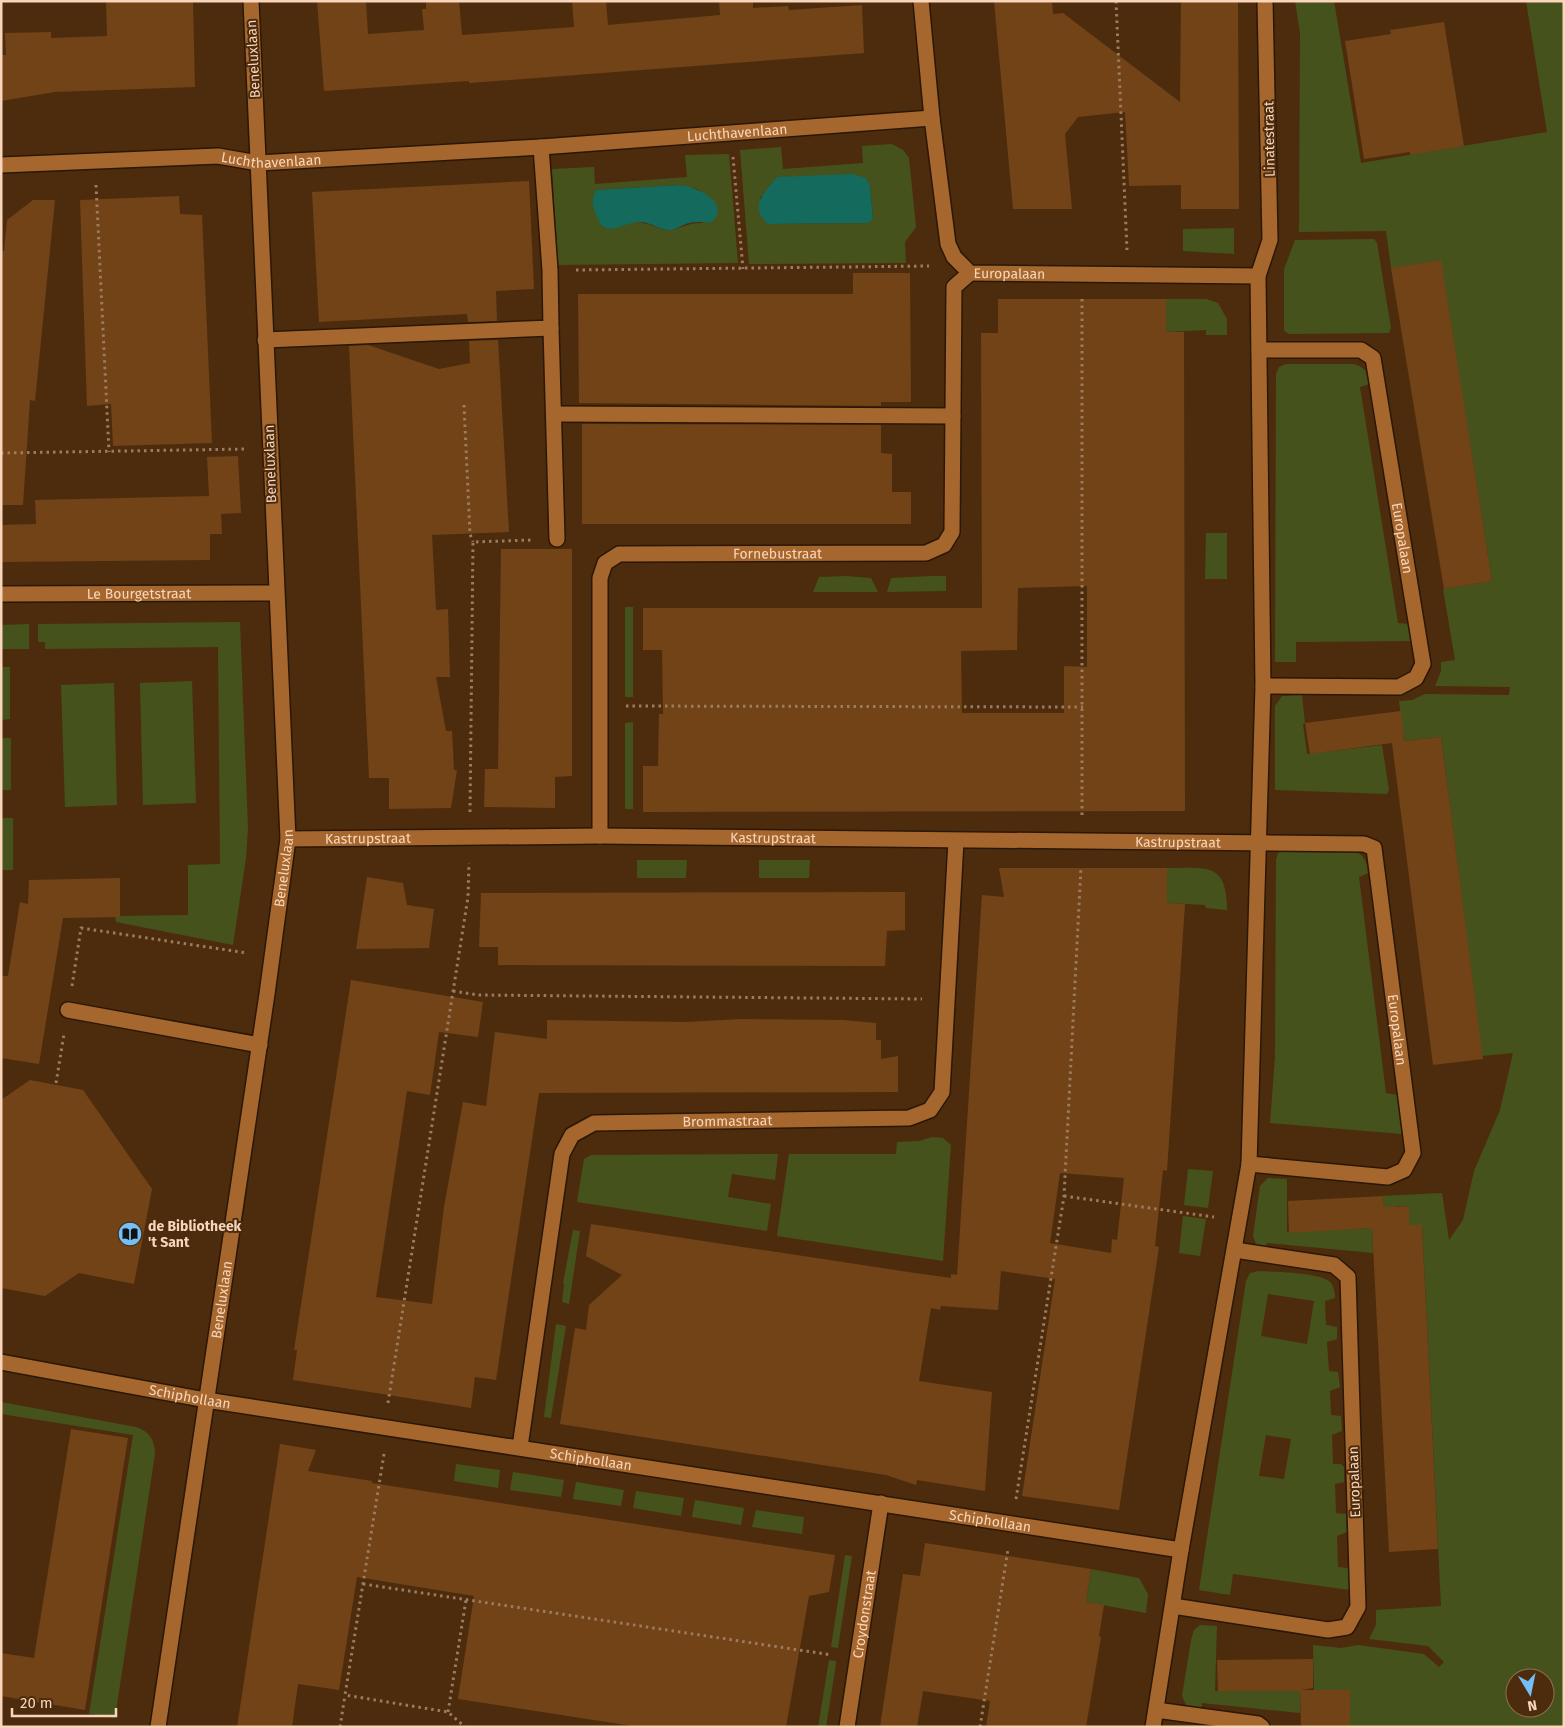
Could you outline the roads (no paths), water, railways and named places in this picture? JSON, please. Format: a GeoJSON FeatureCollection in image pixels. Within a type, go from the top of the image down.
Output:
{"type":"FeatureCollection","features":[{"type":"Feature","properties":{"kind":"street","name":"Beneluxlaan"},"geometry":{"type":"LineString","coordinates":[[158,1727],[260,1045],[288,839],[250,1]]}},
{"type":"Feature","properties":{"kind":"street","name":"Europalaan"},"geometry":{"type":"LineString","coordinates":[[921,1],[932,118],[948,244],[954,258],[966,270],[1082,275],[1258,276]]}},
{"type":"Feature","properties":{"kind":"street","name":"Linatestraat"},"geometry":{"type":"LineString","coordinates":[[1258,276],[1270,240],[1265,1]]}},
{"type":"Feature","properties":{"kind":"street","name":"Luchthavenlaan"},"geometry":{"type":"LineString","coordinates":[[1,166],[95,160],[218,156],[258,163],[541,147],[932,118]]}},
{"type":"Feature","properties":{"kind":"street"},"geometry":{"type":"LineString","coordinates":[[541,147],[550,270],[557,539]]}},
{"type":"Feature","properties":{"kind":"street","name":"Fornebustraat"},"geometry":{"type":"LineString","coordinates":[[600,836],[600,578],[605,563],[619,554],[926,553],[944,545],[952,532],[954,286],[966,270]]}},
{"type":"Feature","properties":{"kind":"street"},"geometry":{"type":"LineString","coordinates":[[1153,1727],[1182,1550],[1241,1221],[1249,1164],[1263,686],[1258,276]]}},
{"type":"Feature","properties":{"kind":"street"},"geometry":{"type":"LineString","coordinates":[[265,340],[551,328]]}},
{"type":"Feature","properties":{"kind":"street","name":"Europalaan"},"geometry":{"type":"LineString","coordinates":[[1259,350],[1361,350],[1372,358],[1423,664],[1416,678],[1399,687],[1263,686]]}},
{"type":"Feature","properties":{"kind":"street"},"geometry":{"type":"LineString","coordinates":[[555,414],[953,416]]}},
{"type":"Feature","properties":{"kind":"street","name":"Le Bourgetstraat"},"geometry":{"type":"LineString","coordinates":[[1,594],[276,593]]}},
{"type":"Feature","properties":{"kind":"street","name":"Kastrupstraat"},"geometry":{"type":"LineString","coordinates":[[288,839],[600,836],[1258,844]]}},
{"type":"Feature","properties":{"kind":"street","name":"Brommastraat"},"geometry":{"type":"LineString","coordinates":[[520,1447],[562,1154],[572,1135],[594,1123],[909,1118],[930,1110],[942,1092],[956,841]]}},
{"type":"Feature","properties":{"kind":"street","name":"Europalaan"},"geometry":{"type":"LineString","coordinates":[[1249,1164],[1388,1177],[1404,1170],[1413,1153],[1374,848],[1364,844],[1258,844]]}},
{"type":"Feature","properties":{"kind":"street"},"geometry":{"type":"LineString","coordinates":[[68,1010],[260,1045]]}},
{"type":"Feature","properties":{"kind":"street","name":"Europalaan"},"geometry":{"type":"LineString","coordinates":[[1173,1606],[1328,1630],[1347,1627],[1358,1607],[1348,1277],[1334,1265],[1235,1250]]}},
{"type":"Feature","properties":{"kind":"street","name":"Schiphollaan"},"geometry":{"type":"LineString","coordinates":[[1,1362],[206,1400],[388,1426],[1182,1550]]}},
{"type":"Feature","properties":{"kind":"street","name":"Croydonstraat"},"geometry":{"type":"LineString","coordinates":[[846,1727],[881,1503]]}},
{"type":"Feature","properties":{"kind":"street"},"geometry":{"type":"LineString","coordinates":[[1156,1710],[1258,1724],[1262,1727]]}},
{"type":"Feature","properties":{"kind":"water"},"geometry":{"type":"Polygon","coordinates":[[[852,174],[866,178],[870,187],[873,219],[868,223],[768,224],[759,211],[760,200],[763,194],[777,177],[852,174]]]}},
{"type":"Feature","properties":{"kind":"water"},"geometry":{"type":"Polygon","coordinates":[[[679,185],[694,188],[709,196],[715,202],[718,208],[717,215],[712,222],[689,223],[671,230],[642,222],[635,222],[609,229],[599,222],[594,209],[593,198],[596,190],[679,185]]]}},
{"type":"Feature","properties":{"kind":"place","name":"de Bibliotheek 't Sant"},"geometry":{"type":"Point","coordinates":[130,1234]}}]}
